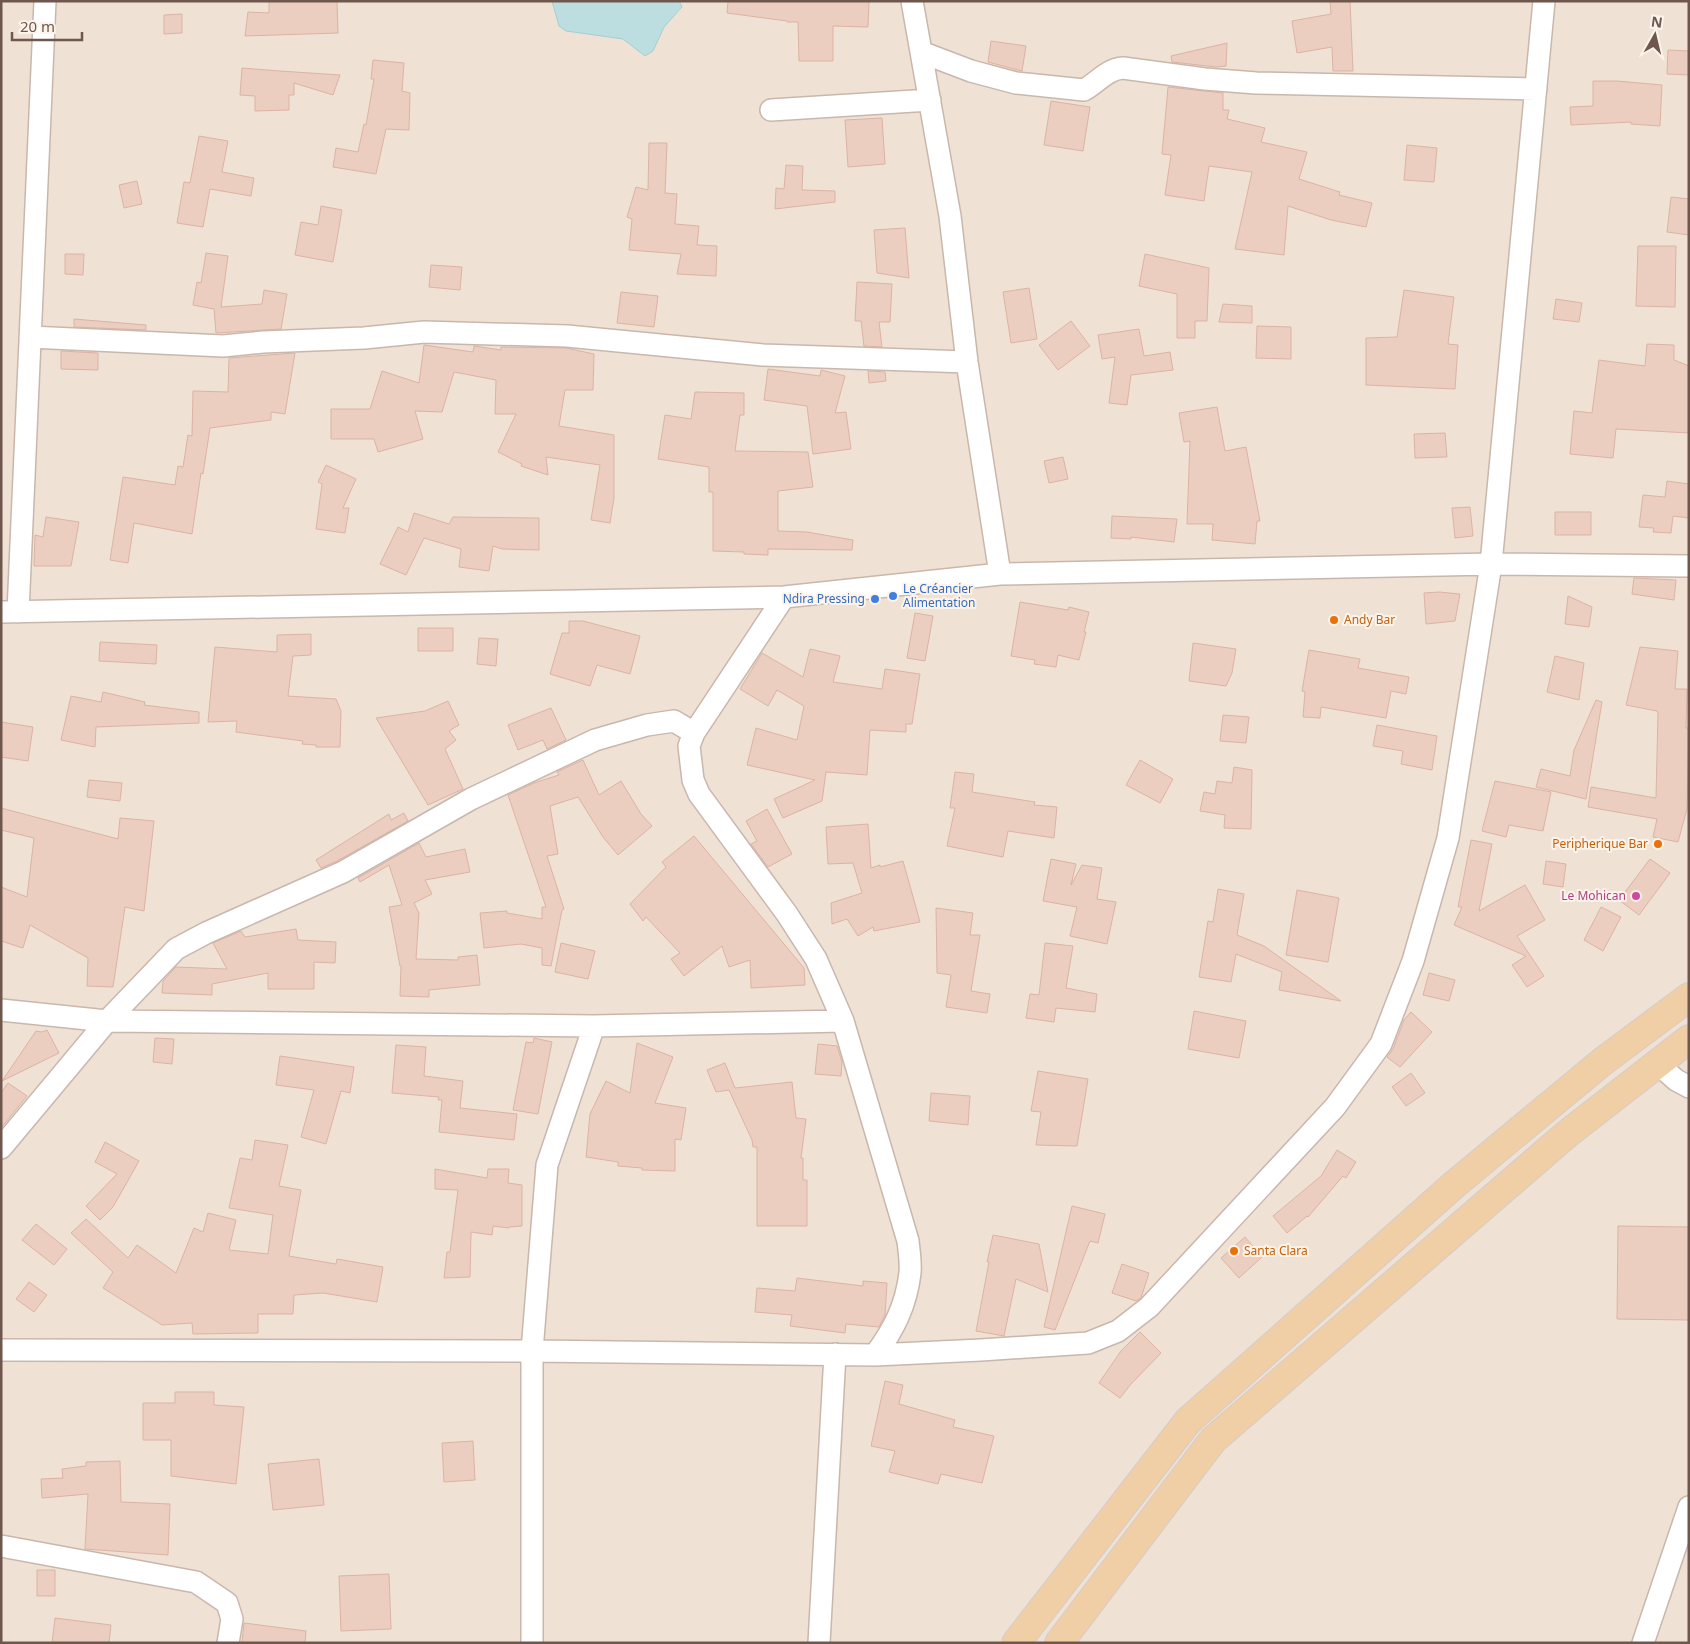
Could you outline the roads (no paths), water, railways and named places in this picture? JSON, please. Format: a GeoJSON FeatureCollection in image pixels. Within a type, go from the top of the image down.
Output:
{"type":"FeatureCollection","features":[{"type":"Feature","properties":{"kind":"main road"},"geometry":{"type":"LineString","coordinates":[[1016,1643],[1188,1421],[1455,1184],[1602,1062],[1689,997]]}},
{"type":"Feature","properties":{"kind":"main road"},"geometry":{"type":"LineString","coordinates":[[1058,1643],[1213,1440],[1568,1134],[1689,1039]]}},
{"type":"Feature","properties":{"kind":"street"},"geometry":{"type":"LineString","coordinates":[[45,1],[30,336],[10,612],[784,597],[1000,574],[1491,564],[1689,566]]}},
{"type":"Feature","properties":{"kind":"street"},"geometry":{"type":"LineString","coordinates":[[912,1],[950,216],[967,362],[1000,574]]}},
{"type":"Feature","properties":{"kind":"street"},"geometry":{"type":"LineString","coordinates":[[1,1350],[532,1351],[874,1355],[1088,1343],[1118,1331],[1149,1307],[1335,1107],[1381,1044],[1416,951],[1448,838],[1491,564],[1544,1]]}},
{"type":"Feature","properties":{"kind":"street"},"geometry":{"type":"LineString","coordinates":[[921,52],[971,71],[1016,83],[1084,90],[1106,74],[1115,69],[1123,68],[1205,79],[1256,83],[1536,89]]}},
{"type":"Feature","properties":{"kind":"street"},"geometry":{"type":"LineString","coordinates":[[771,110],[930,100]]}},
{"type":"Feature","properties":{"kind":"street"},"geometry":{"type":"LineString","coordinates":[[30,336],[223,346],[434,332],[567,336],[763,355],[967,362]]}},
{"type":"Feature","properties":{"kind":"street"},"geometry":{"type":"LineString","coordinates":[[784,597],[694,733],[689,746],[693,780],[699,794],[787,914],[816,959],[843,1021],[908,1241],[910,1272],[904,1300],[894,1326],[874,1355]]}},
{"type":"Feature","properties":{"kind":"street"},"geometry":{"type":"LineString","coordinates":[[1,1148],[107,1021],[176,949],[206,933],[343,872],[471,799],[595,740],[647,725],[674,722],[694,733]]}},
{"type":"Feature","properties":{"kind":"street"},"geometry":{"type":"LineString","coordinates":[[1,1010],[107,1021],[594,1026],[843,1021]]}},
{"type":"Feature","properties":{"kind":"street"},"geometry":{"type":"LineString","coordinates":[[532,1643],[532,1351],[547,1165],[594,1026]]}},
{"type":"Feature","properties":{"kind":"street"},"geometry":{"type":"LineString","coordinates":[[1657,1063],[1676,1080],[1689,1087]]}},
{"type":"Feature","properties":{"kind":"street"},"geometry":{"type":"LineString","coordinates":[[819,1643],[835,1354]]}},
{"type":"Feature","properties":{"kind":"street"},"geometry":{"type":"LineString","coordinates":[[1642,1643],[1689,1507]]}},
{"type":"Feature","properties":{"kind":"street"},"geometry":{"type":"LineString","coordinates":[[1,1546],[196,1582],[227,1603],[232,1619],[228,1643]]}},
{"type":"Feature","properties":{"kind":"water"},"geometry":{"type":"Polygon","coordinates":[[[552,1],[679,1],[682,7],[664,27],[653,51],[645,56],[623,39],[566,31],[559,26],[552,1]]]}},
{"type":"Feature","properties":{"kind":"place","name":"Le Créancier Alimentation"},"geometry":{"type":"Point","coordinates":[893,596]}},
{"type":"Feature","properties":{"kind":"place","name":"Ndira Pressing"},"geometry":{"type":"Point","coordinates":[875,599]}},
{"type":"Feature","properties":{"kind":"place","name":"Andy Bar"},"geometry":{"type":"Point","coordinates":[1334,620]}},
{"type":"Feature","properties":{"kind":"place","name":"Peripherique Bar"},"geometry":{"type":"Point","coordinates":[1658,844]}},
{"type":"Feature","properties":{"kind":"place","name":"Le Mohican"},"geometry":{"type":"Point","coordinates":[1636,896]}},
{"type":"Feature","properties":{"kind":"place","name":"Santa Clara"},"geometry":{"type":"Point","coordinates":[1234,1251]}}]}
